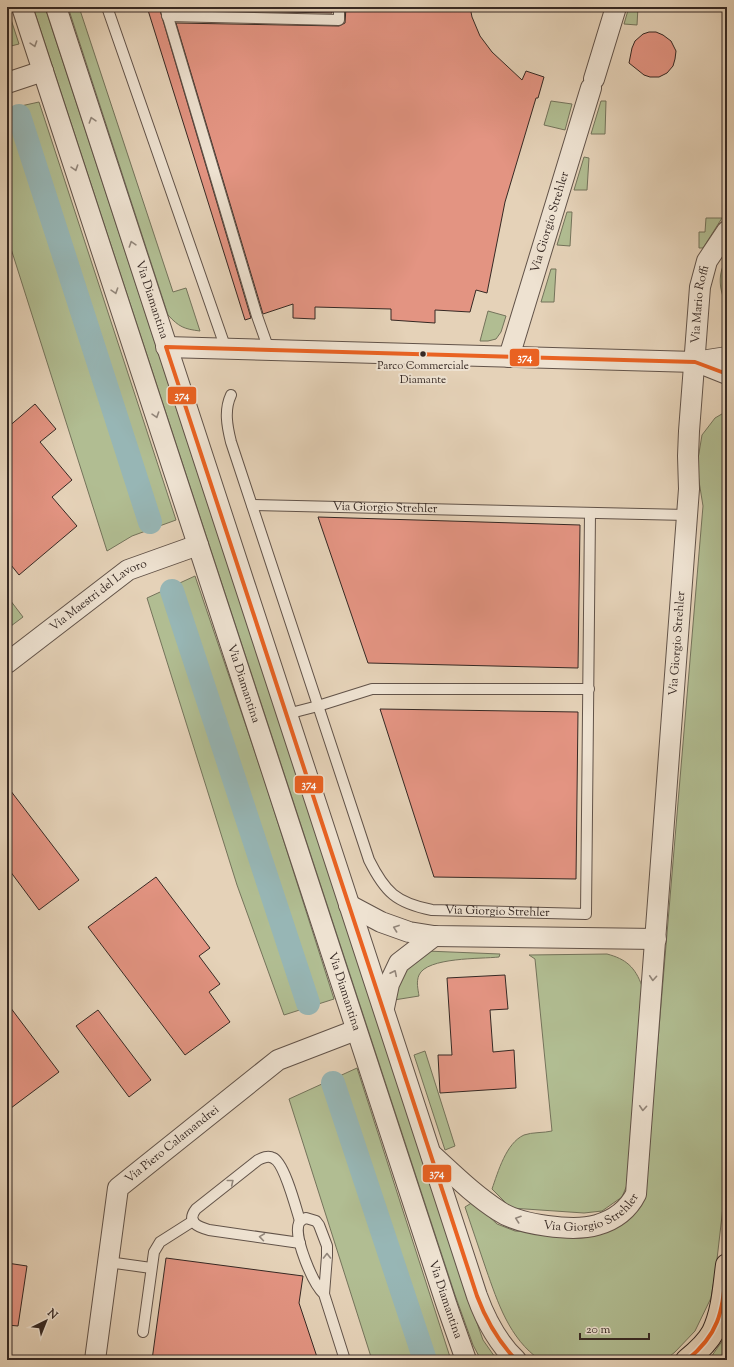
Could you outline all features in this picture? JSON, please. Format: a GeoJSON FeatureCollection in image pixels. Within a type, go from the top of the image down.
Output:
{"type":"FeatureCollection","features":[{"type":"Feature","properties":{"kind":"main road"},"geometry":{"type":"LineString","coordinates":[[687,1360],[700,1350],[712,1332],[723,1301],[727,1265]]}},
{"type":"Feature","properties":{"kind":"street","name":"Via Diamantina"},"geometry":{"type":"LineString","coordinates":[[22,7],[356,1030],[466,1360]]}},
{"type":"Feature","properties":{"kind":"street","name":"Via Diamantina"},"geometry":{"type":"LineString","coordinates":[[56,7],[483,1313],[494,1334],[516,1360]]}},
{"type":"Feature","properties":{"kind":"street","name":"Via Giorgio Strehler"},"geometry":{"type":"LineString","coordinates":[[509,357],[616,7]]}},
{"type":"Feature","properties":{"kind":"street"},"geometry":{"type":"LineString","coordinates":[[7,84],[43,71]]}},
{"type":"Feature","properties":{"kind":"street","name":"Via Mario Roffi"},"geometry":{"type":"LineString","coordinates":[[695,362],[700,287],[707,261],[727,231]]}},
{"type":"Feature","properties":{"kind":"street"},"geometry":{"type":"LineString","coordinates":[[166,347],[695,362],[727,357]]}},
{"type":"Feature","properties":{"kind":"street"},"geometry":{"type":"LineString","coordinates":[[695,362],[727,374]]}},
{"type":"Feature","properties":{"kind":"street","name":"Via Giorgio Strehler"},"geometry":{"type":"LineString","coordinates":[[430,1152],[468,1188],[500,1212],[519,1220],[541,1226],[567,1228],[596,1226],[611,1220],[626,1210],[636,1194],[690,477],[688,456],[689,432],[695,362]]}},
{"type":"Feature","properties":{"kind":"street","name":"Via Maestri del Lavoro"},"geometry":{"type":"LineString","coordinates":[[7,663],[128,570],[198,545]]}},
{"type":"Feature","properties":{"kind":"street","name":"Via Giorgio Strehler"},"geometry":{"type":"LineString","coordinates":[[349,905],[381,922],[409,932],[434,936],[656,939]]}},
{"type":"Feature","properties":{"kind":"street"},"geometry":{"type":"LineString","coordinates":[[384,1010],[389,984],[399,963],[434,936]]}},
{"type":"Feature","properties":{"kind":"street","name":"Via Piero Calamandrei"},"geometry":{"type":"LineString","coordinates":[[96,1360],[118,1188],[278,1060],[356,1030]]}},
{"type":"Feature","properties":{"kind":"lane"},"geometry":{"type":"LineString","coordinates":[[107,7],[226,349]]}},
{"type":"Feature","properties":{"kind":"lane"},"geometry":{"type":"LineString","coordinates":[[269,350],[257,316],[166,12],[339,20],[339,7]]}},
{"type":"Feature","properties":{"kind":"lane","name":"Via Giorgio Strehler"},"geometry":{"type":"LineString","coordinates":[[231,395],[228,405],[227,422],[231,442],[369,860],[380,882],[394,896],[402,901],[422,908],[432,910],[586,914],[590,513]]}},
{"type":"Feature","properties":{"kind":"lane","name":"Via Giorgio Strehler"},"geometry":{"type":"LineString","coordinates":[[252,504],[687,515]]}},
{"type":"Feature","properties":{"kind":"lane"},"geometry":{"type":"LineString","coordinates":[[287,714],[372,689],[589,689]]}},
{"type":"Feature","properties":{"kind":"lane"},"geometry":{"type":"LineString","coordinates":[[300,1243],[209,1230],[195,1225],[192,1216],[196,1209],[258,1160],[268,1157],[273,1158],[280,1164],[300,1221],[298,1230],[302,1252],[316,1286],[324,1294]]}},
{"type":"Feature","properties":{"kind":"lane"},"geometry":{"type":"LineString","coordinates":[[300,1221],[306,1218],[316,1220],[323,1232],[328,1256],[324,1294],[345,1360]]}},
{"type":"Feature","properties":{"kind":"lane"},"geometry":{"type":"LineString","coordinates":[[143,1332],[154,1252],[160,1242],[193,1221]]}},
{"type":"Feature","properties":{"kind":"lane"},"geometry":{"type":"LineString","coordinates":[[108,1262],[151,1268]]}},
{"type":"Feature","properties":{"kind":"green space"},"geometry":{"type":"Polygon","coordinates":[[[7,7],[19,44],[7,47],[7,7]]]}},
{"type":"Feature","properties":{"kind":"green space"},"geometry":{"type":"Polygon","coordinates":[[[33,7],[45,7],[466,1292],[483,1340],[497,1360],[481,1360],[473,1345],[455,1295],[33,7]]]}},
{"type":"Feature","properties":{"kind":"green space"},"geometry":{"type":"Polygon","coordinates":[[[68,7],[79,7],[173,292],[186,288],[200,331],[182,327],[168,315],[68,7]]]}},
{"type":"Feature","properties":{"kind":"green space"},"geometry":{"type":"Polygon","coordinates":[[[629,7],[638,7],[637,25],[624,24],[629,7]]]}},
{"type":"Feature","properties":{"kind":"green space"},"geometry":{"type":"Polygon","coordinates":[[[551,101],[572,104],[565,130],[544,125],[551,101]]]}},
{"type":"Feature","properties":{"kind":"green space"},"geometry":{"type":"Polygon","coordinates":[[[601,101],[606,101],[605,134],[591,134],[601,101]]]}},
{"type":"Feature","properties":{"kind":"green space"},"geometry":{"type":"Polygon","coordinates":[[[39,102],[176,520],[132,536],[107,551],[7,236],[7,109],[39,102]]]}},
{"type":"Feature","properties":{"kind":"green space"},"geometry":{"type":"Polygon","coordinates":[[[584,157],[589,158],[587,190],[574,190],[584,157]]]}},
{"type":"Feature","properties":{"kind":"green space"},"geometry":{"type":"Polygon","coordinates":[[[567,212],[572,212],[570,246],[557,245],[567,212]]]}},
{"type":"Feature","properties":{"kind":"green space"},"geometry":{"type":"Polygon","coordinates":[[[706,218],[722,218],[703,248],[699,248],[699,232],[705,232],[706,218]]]}},
{"type":"Feature","properties":{"kind":"green space"},"geometry":{"type":"Polygon","coordinates":[[[727,258],[727,306],[722,294],[720,276],[727,258]]]}},
{"type":"Feature","properties":{"kind":"green space"},"geometry":{"type":"Polygon","coordinates":[[[551,269],[556,269],[554,302],[541,302],[551,269]]]}},
{"type":"Feature","properties":{"kind":"green space"},"geometry":{"type":"Polygon","coordinates":[[[488,311],[506,316],[501,332],[496,339],[480,341],[488,311]]]}},
{"type":"Feature","properties":{"kind":"green space"},"geometry":{"type":"Polygon","coordinates":[[[727,411],[727,1172],[711,1298],[695,1331],[665,1360],[540,1360],[529,1351],[512,1331],[500,1307],[465,1207],[473,1202],[497,1224],[515,1231],[587,1235],[646,1183],[703,506],[698,475],[698,459],[702,435],[715,418],[727,411]]]}},
{"type":"Feature","properties":{"kind":"green space"},"geometry":{"type":"Polygon","coordinates":[[[195,576],[264,779],[334,999],[284,1015],[237,885],[147,598],[195,576]]]}},
{"type":"Feature","properties":{"kind":"green space"},"geometry":{"type":"Polygon","coordinates":[[[7,596],[23,617],[7,629],[7,596]]]}},
{"type":"Feature","properties":{"kind":"green space"},"geometry":{"type":"Polygon","coordinates":[[[426,951],[500,954],[499,957],[455,960],[432,965],[424,969],[419,975],[417,983],[419,996],[394,1000],[402,969],[426,951]]]}},
{"type":"Feature","properties":{"kind":"green space"},"geometry":{"type":"Polygon","coordinates":[[[607,954],[625,961],[633,969],[642,986],[627,1185],[622,1197],[602,1211],[584,1213],[511,1208],[492,1189],[508,1151],[512,1144],[524,1135],[552,1131],[535,959],[529,955],[607,954]]]}},
{"type":"Feature","properties":{"kind":"green space"},"geometry":{"type":"Polygon","coordinates":[[[425,1051],[455,1146],[445,1150],[414,1055],[425,1051]]]}},
{"type":"Feature","properties":{"kind":"green space"},"geometry":{"type":"Polygon","coordinates":[[[357,1068],[451,1360],[372,1360],[289,1099],[357,1068]]]}},
{"type":"Feature","properties":{"kind":"green space"},"geometry":{"type":"Polygon","coordinates":[[[727,1334],[727,1360],[709,1360],[727,1334]]]}},
{"type":"Feature","properties":{"kind":"building"},"geometry":{"type":"Polygon","coordinates":[[[147,7],[159,7],[251,318],[245,320],[147,7]]]}},
{"type":"Feature","properties":{"kind":"building"},"geometry":{"type":"Polygon","coordinates":[[[172,7],[332,7],[332,13],[173,10],[172,7]]]}},
{"type":"Feature","properties":{"kind":"building"},"geometry":{"type":"Polygon","coordinates":[[[346,7],[470,7],[472,17],[480,36],[492,52],[522,80],[526,71],[544,77],[538,98],[536,98],[505,202],[487,293],[476,290],[470,312],[435,310],[435,323],[391,320],[391,309],[315,307],[315,319],[293,318],[293,304],[263,314],[176,23],[339,26],[345,23],[346,7]]]}},
{"type":"Feature","properties":{"kind":"building"},"geometry":{"type":"Polygon","coordinates":[[[656,32],[663,35],[671,41],[676,51],[673,66],[667,73],[659,77],[644,75],[629,63],[635,41],[643,34],[656,32]]]}},
{"type":"Feature","properties":{"kind":"building"},"geometry":{"type":"Polygon","coordinates":[[[35,404],[56,429],[40,442],[72,480],[52,497],[77,526],[19,575],[7,560],[7,428],[35,404]]]}},
{"type":"Feature","properties":{"kind":"building"},"geometry":{"type":"Polygon","coordinates":[[[318,517],[580,525],[578,668],[368,663],[318,517]]]}},
{"type":"Feature","properties":{"kind":"building"},"geometry":{"type":"Polygon","coordinates":[[[380,709],[578,712],[576,879],[434,877],[380,709]]]}},
{"type":"Feature","properties":{"kind":"building"},"geometry":{"type":"Polygon","coordinates":[[[7,786],[79,880],[39,910],[7,867],[7,786]]]}},
{"type":"Feature","properties":{"kind":"building"},"geometry":{"type":"Polygon","coordinates":[[[156,877],[210,948],[199,956],[220,984],[209,992],[230,1022],[185,1055],[88,927],[156,877]]]}},
{"type":"Feature","properties":{"kind":"building"},"geometry":{"type":"Polygon","coordinates":[[[505,975],[508,1009],[490,1010],[493,1052],[514,1050],[516,1088],[440,1093],[438,1055],[452,1055],[447,978],[505,975]]]}},
{"type":"Feature","properties":{"kind":"building"},"geometry":{"type":"Polygon","coordinates":[[[7,1003],[59,1072],[7,1111],[7,1003]]]}},
{"type":"Feature","properties":{"kind":"building"},"geometry":{"type":"Polygon","coordinates":[[[98,1010],[151,1080],[129,1097],[76,1026],[98,1010]]]}},
{"type":"Feature","properties":{"kind":"building"},"geometry":{"type":"Polygon","coordinates":[[[166,1258],[303,1276],[299,1303],[318,1360],[152,1360],[166,1258]]]}},
{"type":"Feature","properties":{"kind":"building"},"geometry":{"type":"Polygon","coordinates":[[[7,1263],[27,1266],[18,1326],[7,1325],[7,1263]]]}},
{"type":"Feature","properties":{"kind":"waterway"},"geometry":{"type":"LineString","coordinates":[[19,116],[150,522]]}},
{"type":"Feature","properties":{"kind":"waterway"},"geometry":{"type":"LineString","coordinates":[[172,591],[308,1003]]}},
{"type":"Feature","properties":{"kind":"waterway"},"geometry":{"type":"LineString","coordinates":[[333,1083],[425,1360]]}},
{"type":"Feature","properties":{"kind":"transit line","name":"374"},"geometry":{"type":"LineString","coordinates":[[516,1360],[493,1330],[477,1296],[166,347],[695,362],[727,374]]}},
{"type":"Feature","properties":{"kind":"transit line","name":"374"},"geometry":{"type":"LineString","coordinates":[[687,1360],[708,1339],[719,1317],[722,1306],[727,1265]]}},
{"type":"Feature","properties":{"kind":"place","name":"Parco Commerciale Diamante"},"geometry":{"type":"Point","coordinates":[423,354]}}]}
